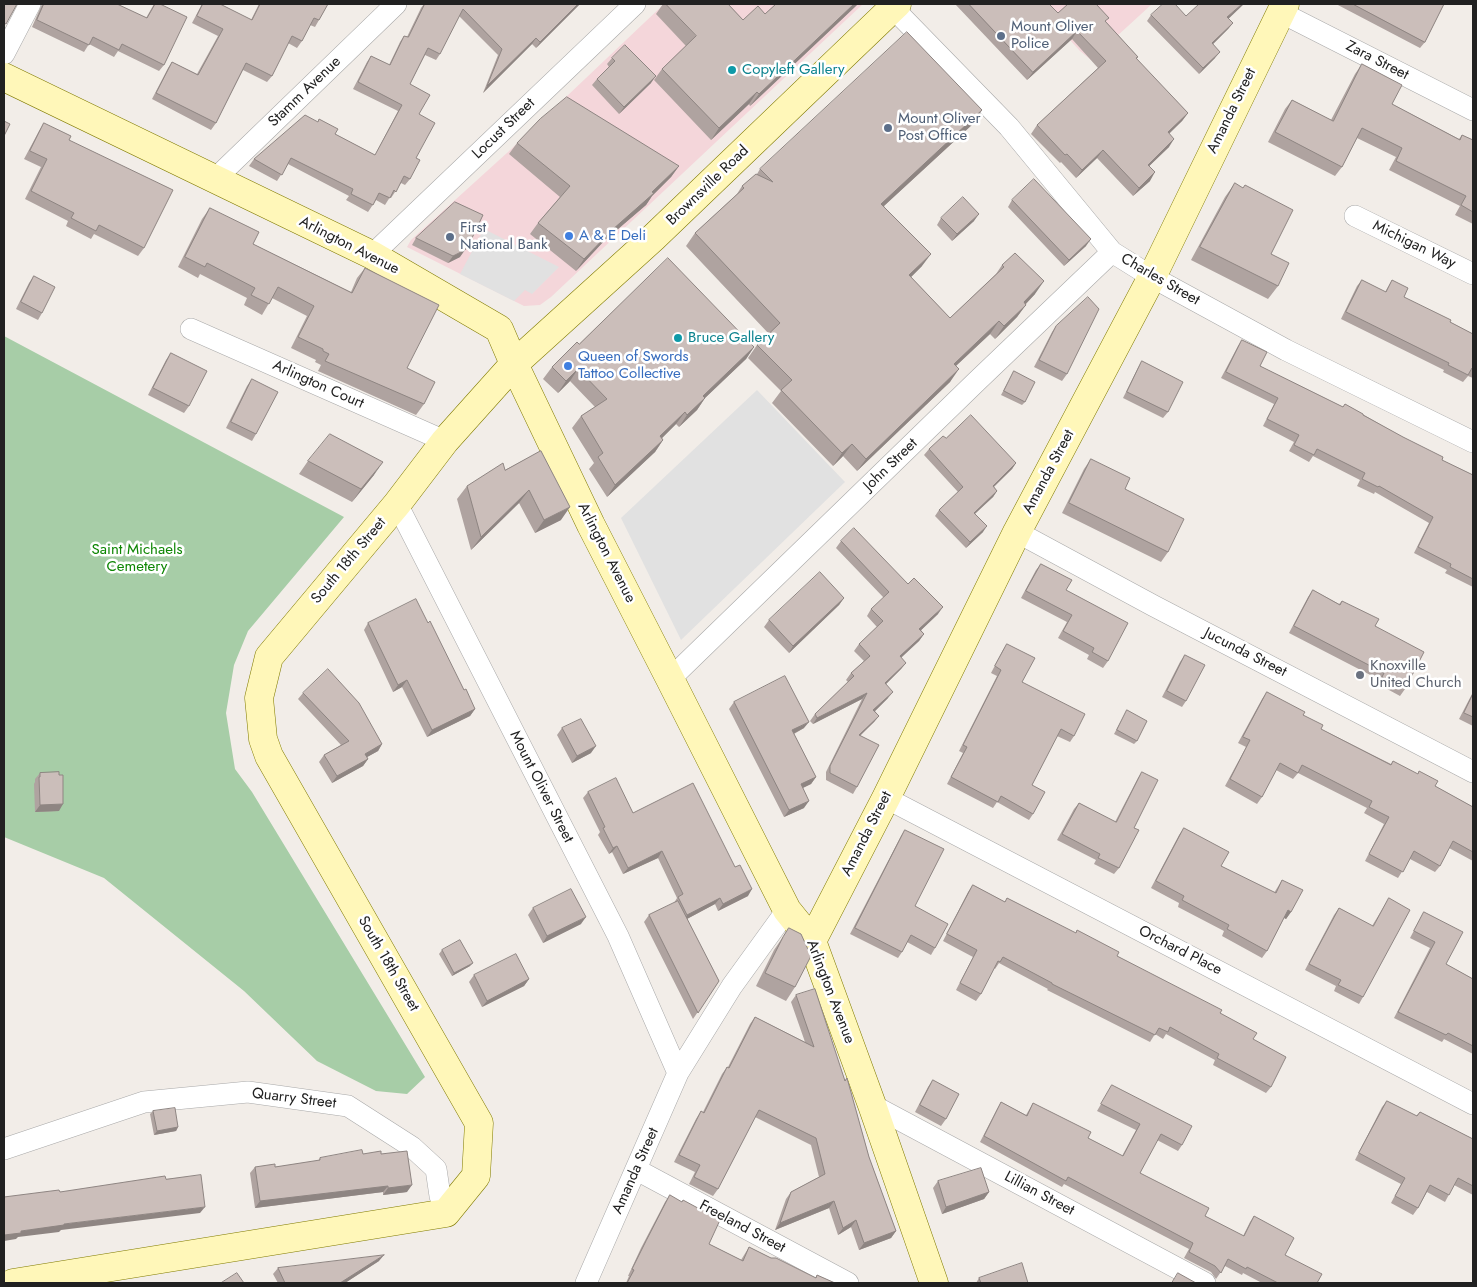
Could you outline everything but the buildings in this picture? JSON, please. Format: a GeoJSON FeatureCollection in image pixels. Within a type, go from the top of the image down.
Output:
{"type":"FeatureCollection","features":[{"type":"Feature","properties":{"kind":"main road","name":"Brownsville Road"},"geometry":{"type":"LineString","coordinates":[[514,364],[653,238],[895,6]]}},
{"type":"Feature","properties":{"kind":"main road","name":"Amanda Street"},"geometry":{"type":"LineString","coordinates":[[812,940],[886,798],[1017,532],[1152,277],[1282,8]]}},
{"type":"Feature","properties":{"kind":"main road","name":"Arlington Avenue"},"geometry":{"type":"LineString","coordinates":[[4,77],[372,255],[499,329],[591,525],[786,910],[812,940],[934,1283]]}},
{"type":"Feature","properties":{"kind":"main road","name":"South 18th Street"},"geometry":{"type":"LineString","coordinates":[[446,1212],[476,1176],[478,1122],[269,756],[263,738],[259,698],[269,657],[397,504],[445,441],[514,364]]}},
{"type":"Feature","properties":{"kind":"main road"},"geometry":{"type":"LineString","coordinates":[[13,1283],[446,1212]]}},
{"type":"Feature","properties":{"kind":"street"},"geometry":{"type":"LineString","coordinates":[[4,54],[30,4]]}},
{"type":"Feature","properties":{"kind":"street","name":"Stamm Avenue"},"geometry":{"type":"LineString","coordinates":[[214,180],[396,4]]}},
{"type":"Feature","properties":{"kind":"street","name":"Locust Street"},"geometry":{"type":"LineString","coordinates":[[372,255],[635,4]]}},
{"type":"Feature","properties":{"kind":"street","name":"Charles Street"},"geometry":{"type":"LineString","coordinates":[[895,6],[1009,127],[1112,252],[1152,277],[1286,350],[1473,442]]}},
{"type":"Feature","properties":{"kind":"street","name":"Zara Street"},"geometry":{"type":"LineString","coordinates":[[1282,8],[1473,110]]}},
{"type":"Feature","properties":{"kind":"street","name":"Michigan Way"},"geometry":{"type":"LineString","coordinates":[[1355,216],[1473,274]]}},
{"type":"Feature","properties":{"kind":"street","name":"John Street"},"geometry":{"type":"LineString","coordinates":[[670,679],[1112,252]]}},
{"type":"Feature","properties":{"kind":"street","name":"Arlington Court"},"geometry":{"type":"LineString","coordinates":[[191,329],[445,441]]}},
{"type":"Feature","properties":{"kind":"street","name":"Mount Oliver Street"},"geometry":{"type":"LineString","coordinates":[[397,504],[618,936],[678,1073]]}},
{"type":"Feature","properties":{"kind":"street","name":"Jucunda Street"},"geometry":{"type":"LineString","coordinates":[[1017,532],[1154,606],[1473,772]]}},
{"type":"Feature","properties":{"kind":"street","name":"Orchard Place"},"geometry":{"type":"LineString","coordinates":[[886,798],[1473,1104]]}},
{"type":"Feature","properties":{"kind":"street","name":"Amanda Street"},"geometry":{"type":"LineString","coordinates":[[586,1283],[678,1073],[732,986],[786,910]]}},
{"type":"Feature","properties":{"kind":"street","name":"Quarry Street"},"geometry":{"type":"LineString","coordinates":[[4,1149],[144,1102],[248,1092],[348,1106],[412,1147],[436,1169],[440,1196],[446,1212]]}},
{"type":"Feature","properties":{"kind":"street","name":"Lillian Street"},"geometry":{"type":"LineString","coordinates":[[872,1105],[1205,1283]]}},
{"type":"Feature","properties":{"kind":"street","name":"Freeland Street"},"geometry":{"type":"LineString","coordinates":[[637,1170],[848,1283]]}},
{"type":"Feature","properties":{"kind":"shaded area"},"geometry":{"type":"Polygon","coordinates":[[[664,4],[863,4],[551,297],[540,305],[524,306],[407,247],[411,240],[508,152],[664,4]]]}},
{"type":"Feature","properties":{"kind":"shaded area"},"geometry":{"type":"Polygon","coordinates":[[[1037,4],[1152,4],[1091,60],[1080,51],[1037,4]]]}},
{"type":"Feature","properties":{"kind":"shaded area"},"geometry":{"type":"Polygon","coordinates":[[[484,229],[559,267],[532,294],[525,290],[514,301],[460,274],[484,229]]]}},
{"type":"Feature","properties":{"kind":"shaded area"},"geometry":{"type":"Polygon","coordinates":[[[757,390],[845,482],[681,640],[621,518],[757,390]]]}},
{"type":"Feature","properties":{"kind":"green space","name":"Saint Michaels Cemetery"},"geometry":{"type":"Polygon","coordinates":[[[4,336],[344,517],[248,631],[234,665],[226,713],[235,769],[252,792],[425,1077],[407,1094],[376,1091],[317,1061],[244,991],[104,878],[4,837],[4,336]]]}},
{"type":"Feature","properties":{"kind":"place","name":"Mount Oliver Police"},"geometry":{"type":"Point","coordinates":[1001,36]}},
{"type":"Feature","properties":{"kind":"place","name":"Copyleft Gallery"},"geometry":{"type":"Point","coordinates":[732,70]}},
{"type":"Feature","properties":{"kind":"place","name":"Mount Oliver Post Office"},"geometry":{"type":"Point","coordinates":[888,128]}},
{"type":"Feature","properties":{"kind":"place","name":"A & E Deli"},"geometry":{"type":"Point","coordinates":[569,236]}},
{"type":"Feature","properties":{"kind":"place","name":"First National Bank"},"geometry":{"type":"Point","coordinates":[450,237]}},
{"type":"Feature","properties":{"kind":"place","name":"Bruce Gallery"},"geometry":{"type":"Point","coordinates":[678,338]}},
{"type":"Feature","properties":{"kind":"place","name":"Queen of Swords Tattoo Collective"},"geometry":{"type":"Point","coordinates":[568,366]}},
{"type":"Feature","properties":{"kind":"place","name":"Knoxville United Church"},"geometry":{"type":"Point","coordinates":[1360,675]}}]}
